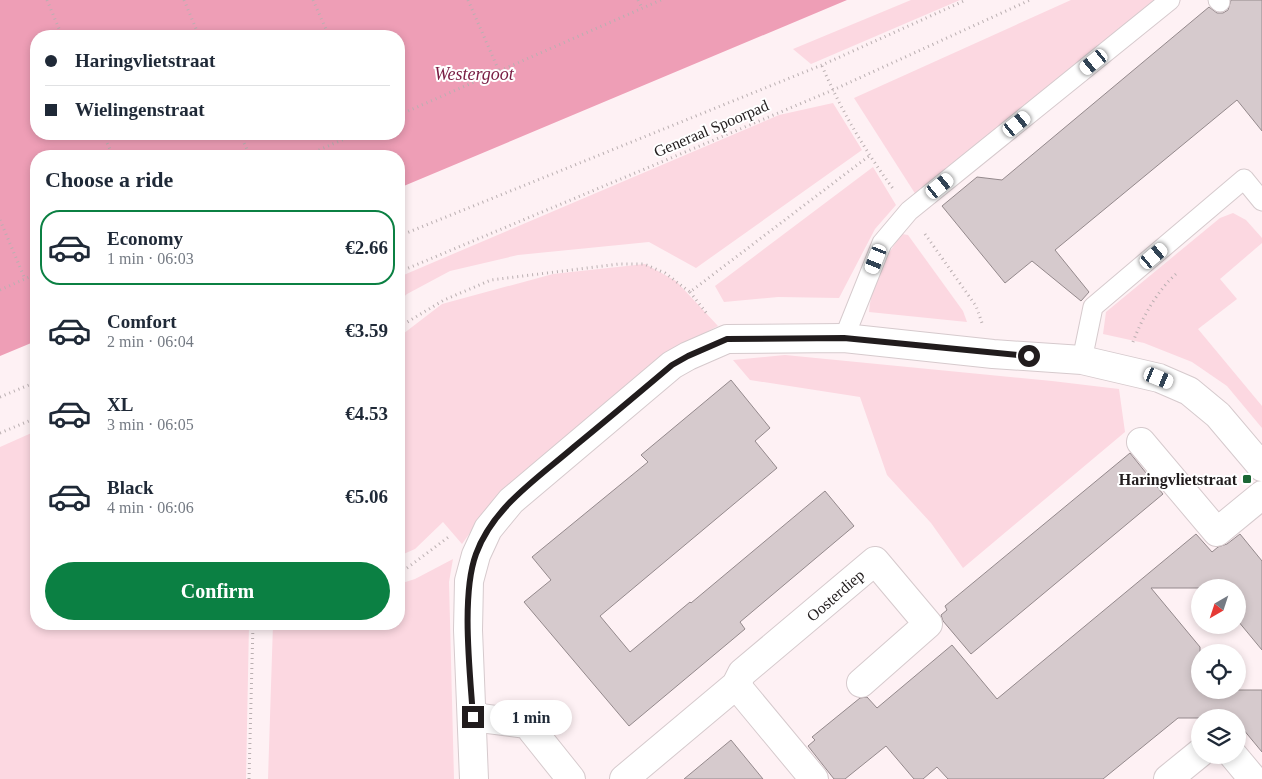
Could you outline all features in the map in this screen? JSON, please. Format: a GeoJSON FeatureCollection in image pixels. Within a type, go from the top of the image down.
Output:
{"type":"FeatureCollection","features":[{"type":"Feature","properties":{"kind":"street"},"geometry":{"type":"LineString","coordinates":[[474,779],[468,630],[470,581],[476,555],[488,529],[511,501],[672,365],[727,339],[844,338],[993,354],[1082,360],[1128,370],[1174,384],[1204,402],[1218,415],[1262,467]]}},
{"type":"Feature","properties":{"kind":"street"},"geometry":{"type":"LineString","coordinates":[[1141,442],[1217,532],[1262,495]]}},
{"type":"Feature","properties":{"kind":"street","name":"Oosterdiep"},"geometry":{"type":"LineString","coordinates":[[624,779],[736,685],[742,673],[875,561],[928,624],[861,683]]}},
{"type":"Feature","properties":{"kind":"street"},"geometry":{"type":"LineString","coordinates":[[736,685],[814,779]]}},
{"type":"Feature","properties":{"kind":"street"},"geometry":{"type":"LineString","coordinates":[[473,717],[527,724],[571,779]]}},
{"type":"Feature","properties":{"kind":"street"},"geometry":{"type":"LineString","coordinates":[[1168,779],[1191,760]]}},
{"type":"Feature","properties":{"kind":"street"},"geometry":{"type":"LineString","coordinates":[[1240,764],[1253,779]]}},
{"type":"Feature","properties":{"kind":"lane"},"geometry":{"type":"LineString","coordinates":[[844,338],[882,243],[909,211],[1170,0]]}},
{"type":"Feature","properties":{"kind":"lane"},"geometry":{"type":"LineString","coordinates":[[1082,360],[1093,307],[1244,179],[1262,201]]}},
{"type":"Feature","properties":{"kind":"path"},"geometry":{"type":"LineString","coordinates":[[47,0],[60,30]]}},
{"type":"Feature","properties":{"kind":"path"},"geometry":{"type":"LineString","coordinates":[[184,0],[197,30]]}},
{"type":"Feature","properties":{"kind":"path"},"geometry":{"type":"LineString","coordinates":[[313,0],[326,30]]}},
{"type":"Feature","properties":{"kind":"path"},"geometry":{"type":"LineString","coordinates":[[468,0],[499,71]]}},
{"type":"Feature","properties":{"kind":"path"},"geometry":{"type":"LineString","coordinates":[[638,0],[642,8]]}},
{"type":"Feature","properties":{"kind":"path"},"geometry":{"type":"LineString","coordinates":[[405,112],[661,0]]}},
{"type":"Feature","properties":{"kind":"path"},"geometry":{"type":"LineString","coordinates":[[405,234],[822,65],[966,0]]}},
{"type":"Feature","properties":{"kind":"path","name":"Generaal Spoorpad"},"geometry":{"type":"LineString","coordinates":[[405,269],[832,90],[1030,0]]}},
{"type":"Feature","properties":{"kind":"path"},"geometry":{"type":"LineString","coordinates":[[822,65],[832,90]]}},
{"type":"Feature","properties":{"kind":"path"},"geometry":{"type":"LineString","coordinates":[[318,150],[342,140]]}},
{"type":"Feature","properties":{"kind":"path"},"geometry":{"type":"LineString","coordinates":[[405,323],[444,300],[491,280],[619,264],[644,264],[665,273],[690,292],[869,156]]}},
{"type":"Feature","properties":{"kind":"path"},"geometry":{"type":"LineString","coordinates":[[0,220],[25,279]]}},
{"type":"Feature","properties":{"kind":"path"},"geometry":{"type":"LineString","coordinates":[[1128,370],[1130,353],[1138,331],[1153,303],[1170,279],[1177,273]]}},
{"type":"Feature","properties":{"kind":"path"},"geometry":{"type":"LineString","coordinates":[[0,290],[30,277]]}},
{"type":"Feature","properties":{"kind":"path"},"geometry":{"type":"LineString","coordinates":[[0,397],[30,384]]}},
{"type":"Feature","properties":{"kind":"path"},"geometry":{"type":"LineString","coordinates":[[0,433],[30,420]]}},
{"type":"Feature","properties":{"kind":"path"},"geometry":{"type":"LineString","coordinates":[[405,570],[450,536],[488,529]]}},
{"type":"Feature","properties":{"kind":"path"},"geometry":{"type":"LineString","coordinates":[[249,779],[253,630]]}},
{"type":"Feature","properties":{"kind":"shaded area"},"geometry":{"type":"Polygon","coordinates":[[[911,0],[960,0],[811,64],[793,49],[911,0]]]}},
{"type":"Feature","properties":{"kind":"shaded area"},"geometry":{"type":"Polygon","coordinates":[[[1071,0],[1181,0],[951,176],[916,195],[854,98],[1071,0]]]}},
{"type":"Feature","properties":{"kind":"shaded area"},"geometry":{"type":"Polygon","coordinates":[[[833,103],[862,150],[696,268],[649,242],[518,255],[450,271],[405,296],[405,274],[779,115],[833,103]]]}},
{"type":"Feature","properties":{"kind":"shaded area"},"geometry":{"type":"Polygon","coordinates":[[[873,167],[896,205],[875,229],[839,298],[778,297],[724,302],[715,286],[873,167]]]}},
{"type":"Feature","properties":{"kind":"shaded area"},"geometry":{"type":"Polygon","coordinates":[[[1233,213],[1246,220],[1262,238],[1262,243],[1220,279],[1237,299],[1198,329],[1262,406],[1262,428],[1227,386],[1192,362],[1144,343],[1103,334],[1106,312],[1220,218],[1233,213]]]}},
{"type":"Feature","properties":{"kind":"shaded area"},"geometry":{"type":"Polygon","coordinates":[[[902,234],[908,235],[963,311],[967,322],[869,312],[870,302],[880,271],[902,234]]]}},
{"type":"Feature","properties":{"kind":"shaded area"},"geometry":{"type":"Polygon","coordinates":[[[645,264],[676,281],[718,326],[683,344],[475,526],[462,544],[443,522],[415,549],[405,553],[405,332],[442,304],[553,274],[645,264]]]}},
{"type":"Feature","properties":{"kind":"shaded area"},"geometry":{"type":"Polygon","coordinates":[[[785,355],[1119,389],[1125,432],[963,568],[931,523],[887,475],[860,397],[750,380],[733,360],[785,355]]]}},
{"type":"Feature","properties":{"kind":"shaded area"},"geometry":{"type":"Polygon","coordinates":[[[30,434],[30,630],[249,630],[246,779],[0,779],[0,447],[30,434]]]}},
{"type":"Feature","properties":{"kind":"shaded area"},"geometry":{"type":"Polygon","coordinates":[[[453,559],[449,582],[454,779],[268,779],[273,630],[405,630],[405,582],[415,579],[453,559]]]}},
{"type":"Feature","properties":{"kind":"water","name":"Westergoot"},"geometry":{"type":"Polygon","coordinates":[[[0,0],[847,0],[405,185],[405,150],[30,150],[30,344],[0,356],[0,0]]]}},
{"type":"Feature","properties":{"kind":"building"},"geometry":{"type":"Polygon","coordinates":[[[1231,0],[1262,0],[1262,131],[1237,100],[1055,250],[1089,292],[1081,301],[1032,261],[1005,283],[942,206],[977,177],[1002,180],[1209,7],[1217,13],[1223,13],[1228,10],[1231,0]]]}},
{"type":"Feature","properties":{"kind":"building"},"geometry":{"type":"Polygon","coordinates":[[[731,380],[770,428],[755,441],[777,468],[600,616],[630,652],[825,491],[854,526],[740,622],[745,629],[629,726],[524,602],[551,580],[532,557],[648,462],[641,455],[731,380]]]}},
{"type":"Feature","properties":{"kind":"building"},"geometry":{"type":"Polygon","coordinates":[[[1130,453],[1163,494],[971,654],[943,621],[941,615],[947,610],[945,606],[1130,453]]]}},
{"type":"Feature","properties":{"kind":"building"},"geometry":{"type":"Polygon","coordinates":[[[1196,534],[1212,552],[1240,534],[1262,561],[1262,650],[1246,631],[1246,579],[1191,579],[1191,588],[1151,588],[1198,644],[1191,644],[1191,699],[1246,699],[1246,690],[1262,690],[1262,752],[1246,733],[1246,709],[1191,709],[1191,718],[1178,718],[1103,779],[948,779],[937,767],[923,779],[914,779],[886,746],[845,779],[834,779],[808,746],[815,740],[812,737],[860,698],[867,697],[877,708],[952,645],[997,699],[1196,534]]]}},
{"type":"Feature","properties":{"kind":"building"},"geometry":{"type":"Polygon","coordinates":[[[731,740],[763,779],[684,779],[731,740]]]}},
{"type":"Feature","properties":{"kind":"place","name":"Haringvlietstraat"},"geometry":{"type":"Point","coordinates":[1247,479]}},
{"type":"Feature","properties":{"kind":"route"},"geometry":{"type":"LineString","coordinates":[[473,717],[468,630],[470,581],[476,555],[488,529],[511,501],[672,365],[727,339],[844,338],[1029,356]]}}]}
